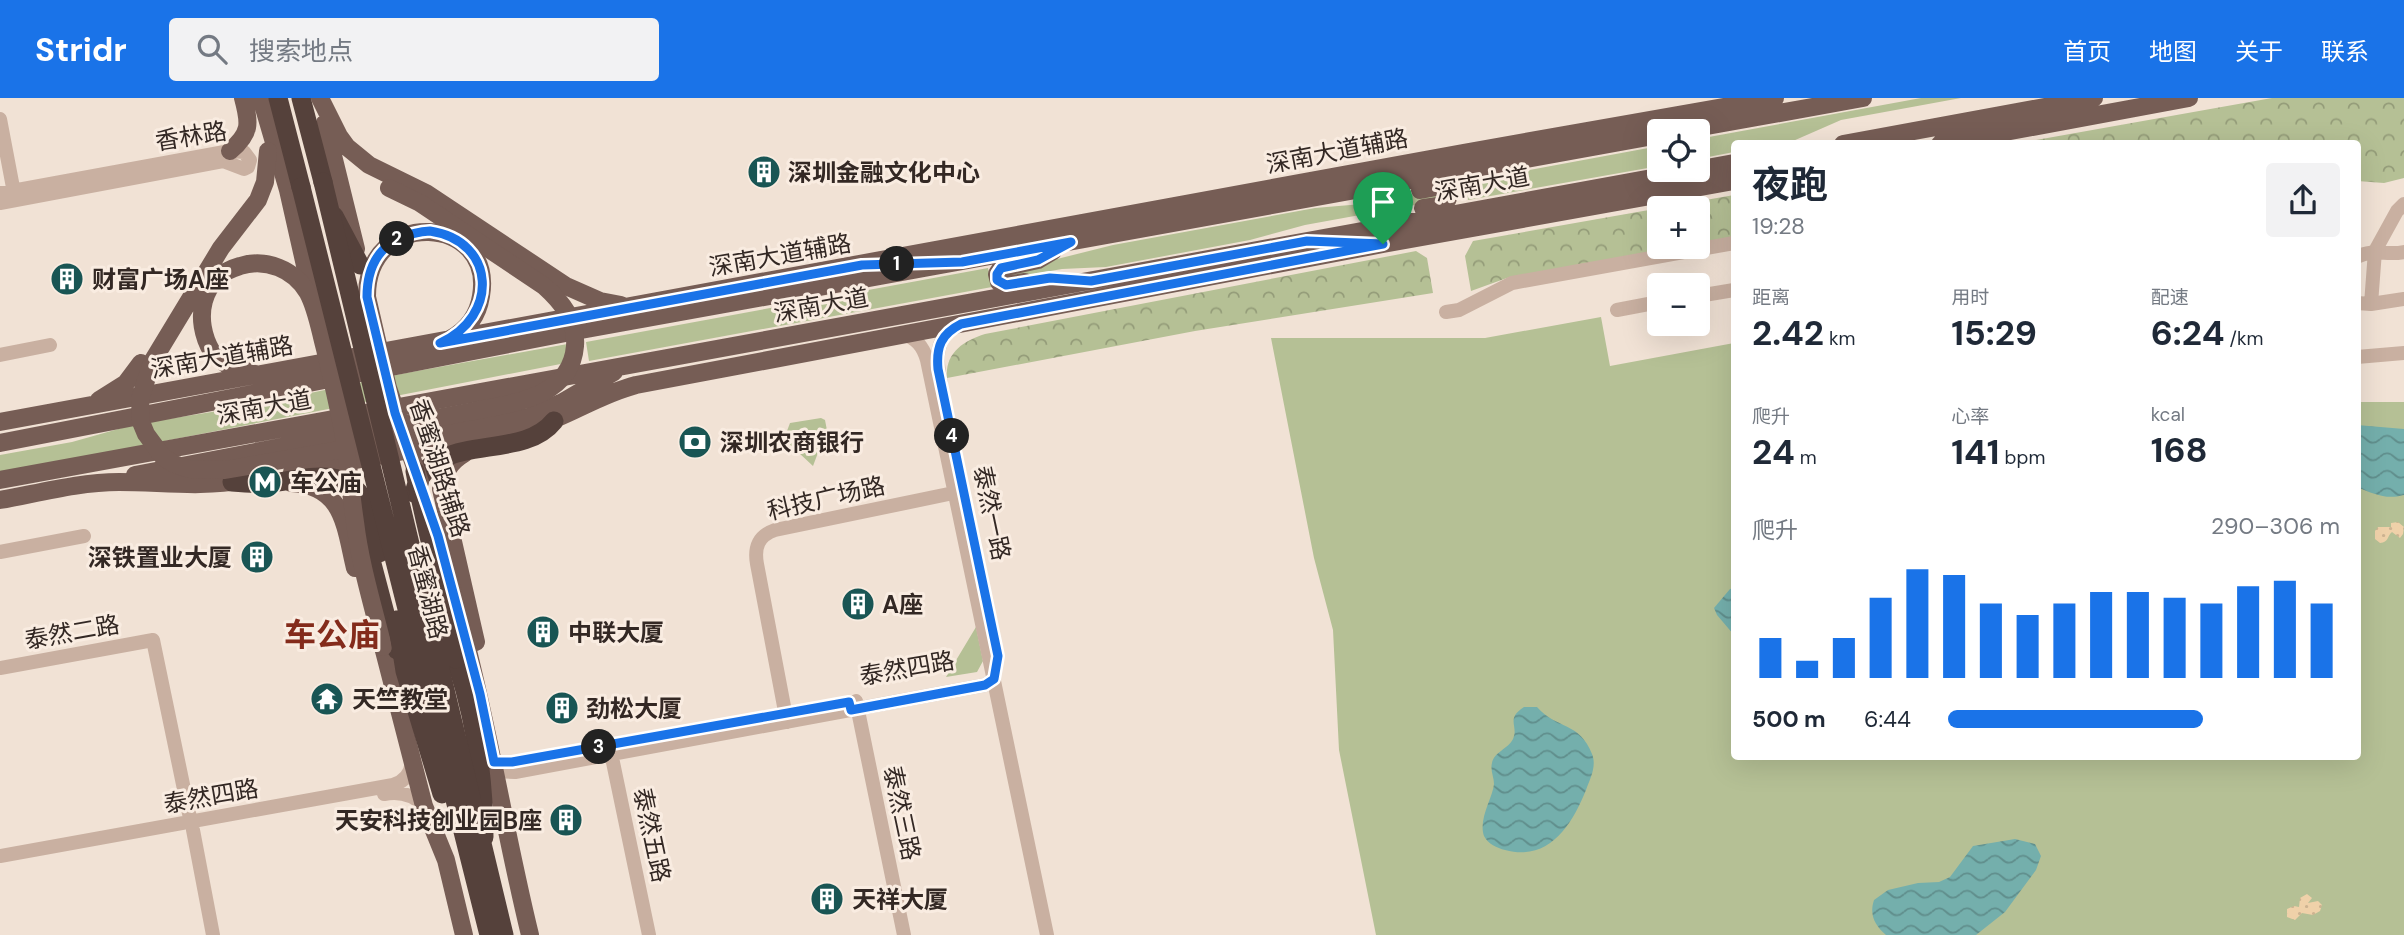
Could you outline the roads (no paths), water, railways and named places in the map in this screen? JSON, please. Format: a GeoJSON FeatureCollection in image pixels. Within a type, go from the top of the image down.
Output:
{"type":"FeatureCollection","features":[{"type":"Feature","properties":{"kind":"highway","name":"香蜜湖路"},"geometry":{"type":"LineString","coordinates":[[301,98],[331,180],[327,202],[477,854],[489,935]]}},
{"type":"Feature","properties":{"kind":"highway","name":"香蜜湖路"},"geometry":{"type":"LineString","coordinates":[[268,101],[477,854],[504,935]]}},
{"type":"Feature","properties":{"kind":"highway"},"geometry":{"type":"LineString","coordinates":[[327,202],[360,265]]}},
{"type":"Feature","properties":{"kind":"highway"},"geometry":{"type":"LineString","coordinates":[[456,659],[442,620],[413,507],[416,485],[422,473],[434,463],[470,450],[531,438],[547,429],[554,421]]}},
{"type":"Feature","properties":{"kind":"highway"},"geometry":{"type":"LineString","coordinates":[[415,471],[450,617],[456,659],[480,768],[484,813],[477,854]]}},
{"type":"Feature","properties":{"kind":"highway"},"geometry":{"type":"LineString","coordinates":[[232,482],[271,483],[327,476],[346,482],[364,501],[401,635],[405,671]]}},
{"type":"Feature","properties":{"kind":"highway"},"geometry":{"type":"LineString","coordinates":[[351,486],[391,636],[405,671],[442,794],[477,854]]}},
{"type":"Feature","properties":{"kind":"main road"},"geometry":{"type":"LineString","coordinates":[[230,151],[243,139],[247,130],[248,118],[243,98]]}},
{"type":"Feature","properties":{"kind":"main road"},"geometry":{"type":"LineString","coordinates":[[0,500],[504,405],[529,399],[548,390],[567,372],[573,360],[575,338],[569,316],[556,297],[544,286],[392,183],[347,147],[319,98]]}},
{"type":"Feature","properties":{"kind":"main road","name":"香蜜湖路辅路"},"geometry":{"type":"LineString","coordinates":[[319,98],[325,123],[331,180],[360,265],[388,388],[438,536],[480,694],[511,857],[530,935]]}},
{"type":"Feature","properties":{"kind":"main road","name":"深南大道辅路"},"geometry":{"type":"LineString","coordinates":[[0,422],[1670,115],[1775,98]]}},
{"type":"Feature","properties":{"kind":"main road"},"geometry":{"type":"LineString","coordinates":[[1861,140],[2022,105],[2094,98]]}},
{"type":"Feature","properties":{"kind":"main road"},"geometry":{"type":"LineString","coordinates":[[1962,140],[2189,98]]}},
{"type":"Feature","properties":{"kind":"main road"},"geometry":{"type":"LineString","coordinates":[[1710,126],[1854,99]]}},
{"type":"Feature","properties":{"kind":"main road"},"geometry":{"type":"LineString","coordinates":[[268,101],[265,181],[258,200],[221,247],[152,362],[140,400],[141,422],[146,434],[163,457],[189,469],[225,470],[586,405]]}},
{"type":"Feature","properties":{"kind":"main road"},"geometry":{"type":"LineString","coordinates":[[1670,115],[1731,122]]}},
{"type":"Feature","properties":{"kind":"main road"},"geometry":{"type":"LineString","coordinates":[[325,123],[354,165],[376,181],[426,193],[566,286],[615,305],[652,304]]}},
{"type":"Feature","properties":{"kind":"main road","name":"深南大道"},"geometry":{"type":"LineString","coordinates":[[0,443],[581,330],[1647,137]]}},
{"type":"Feature","properties":{"kind":"main road"},"geometry":{"type":"LineString","coordinates":[[69,410],[114,392],[141,363],[213,242],[253,193],[261,177],[268,151]]}},
{"type":"Feature","properties":{"kind":"main road","name":"深南大道"},"geometry":{"type":"LineString","coordinates":[[0,480],[1731,164]]}},
{"type":"Feature","properties":{"kind":"main road"},"geometry":{"type":"LineString","coordinates":[[1325,195],[1376,169]]}},
{"type":"Feature","properties":{"kind":"main road"},"geometry":{"type":"LineString","coordinates":[[94,483],[141,482],[188,486],[232,482],[520,430],[554,421],[619,389],[636,385],[1383,244],[1731,182]]}},
{"type":"Feature","properties":{"kind":"main road"},"geometry":{"type":"LineString","coordinates":[[1307,241],[1340,224],[1443,204],[1449,196],[1446,189],[1440,186],[1401,192],[1350,191]]}},
{"type":"Feature","properties":{"kind":"main road"},"geometry":{"type":"LineString","coordinates":[[294,189],[314,307],[339,411],[357,538],[424,806],[446,860],[464,935]]}},
{"type":"Feature","properties":{"kind":"main road"},"geometry":{"type":"LineString","coordinates":[[1481,226],[1527,201]]}},
{"type":"Feature","properties":{"kind":"main road"},"geometry":{"type":"LineString","coordinates":[[367,297],[367,285],[373,264],[395,240],[417,232],[443,233],[464,244],[472,253],[480,272],[480,304],[469,324],[461,332],[440,343]]}},
{"type":"Feature","properties":{"kind":"main road"},"geometry":{"type":"LineString","coordinates":[[1307,241],[1383,244]]}},
{"type":"Feature","properties":{"kind":"main road"},"geometry":{"type":"LineString","coordinates":[[1071,242],[1038,260],[1001,268],[997,280],[1006,285],[1050,278],[1091,281]]}},
{"type":"Feature","properties":{"kind":"main road"},"geometry":{"type":"LineString","coordinates":[[862,265],[962,262]]}},
{"type":"Feature","properties":{"kind":"main road"},"geometry":{"type":"LineString","coordinates":[[266,374],[227,365],[212,352],[206,342],[201,324],[202,304],[217,279],[237,267],[262,263],[288,272],[303,286],[314,307]]}},
{"type":"Feature","properties":{"kind":"main road"},"geometry":{"type":"LineString","coordinates":[[1065,304],[1133,273]]}},
{"type":"Feature","properties":{"kind":"main road"},"geometry":{"type":"LineString","coordinates":[[517,418],[553,407],[612,373],[640,363]]}},
{"type":"Feature","properties":{"kind":"main road"},"geometry":{"type":"LineString","coordinates":[[470,450],[451,462],[441,489],[475,636],[480,694]]}},
{"type":"Feature","properties":{"kind":"main road"},"geometry":{"type":"LineString","coordinates":[[50,471],[160,471]]}},
{"type":"Feature","properties":{"kind":"main road"},"geometry":{"type":"LineString","coordinates":[[271,483],[296,483],[316,488],[326,493],[340,508],[383,675],[400,712]]}},
{"type":"Feature","properties":{"kind":"main road"},"geometry":{"type":"LineString","coordinates":[[446,860],[489,908],[498,935]]}},
{"type":"Feature","properties":{"kind":"street"},"geometry":{"type":"LineString","coordinates":[[0,119],[10,194]]}},
{"type":"Feature","properties":{"kind":"street","name":"香林路"},"geometry":{"type":"LineString","coordinates":[[0,203],[10,194],[230,151],[247,154],[250,160],[248,167],[242,169],[229,161],[223,161],[10,194]]}},
{"type":"Feature","properties":{"kind":"street"},"geometry":{"type":"LineString","coordinates":[[2404,204],[2397,211],[2375,251],[2364,303],[2404,299]]}},
{"type":"Feature","properties":{"kind":"street"},"geometry":{"type":"LineString","coordinates":[[1446,312],[1459,310],[1512,283],[1731,244]]}},
{"type":"Feature","properties":{"kind":"street"},"geometry":{"type":"LineString","coordinates":[[2361,256],[2375,251],[2394,254],[2404,252]]}},
{"type":"Feature","properties":{"kind":"street"},"geometry":{"type":"LineString","coordinates":[[1710,294],[1731,290]]}},
{"type":"Feature","properties":{"kind":"street"},"geometry":{"type":"LineString","coordinates":[[1617,310],[1647,304]]}},
{"type":"Feature","properties":{"kind":"street","name":"泰然一路"},"geometry":{"type":"LineString","coordinates":[[960,496],[937,355],[942,338],[961,324]]}},
{"type":"Feature","properties":{"kind":"street","name":"泰然一路"},"geometry":{"type":"LineString","coordinates":[[903,334],[915,340],[925,354],[960,496],[998,656],[994,679],[1047,935]]}},
{"type":"Feature","properties":{"kind":"street"},"geometry":{"type":"LineString","coordinates":[[0,355],[50,345]]}},
{"type":"Feature","properties":{"kind":"street"},"geometry":{"type":"LineString","coordinates":[[2361,357],[2404,353]]}},
{"type":"Feature","properties":{"kind":"street","name":"科技广场路"},"geometry":{"type":"LineString","coordinates":[[790,717],[761,555],[765,543],[778,536],[960,496]]}},
{"type":"Feature","properties":{"kind":"street"},"geometry":{"type":"LineString","coordinates":[[0,552],[84,536]]}},
{"type":"Feature","properties":{"kind":"street","name":"泰然二路"},"geometry":{"type":"LineString","coordinates":[[0,668],[153,640],[192,827]]}},
{"type":"Feature","properties":{"kind":"street","name":"泰然四路"},"geometry":{"type":"LineString","coordinates":[[494,766],[515,772],[607,750],[853,706],[984,677],[994,679]]}},
{"type":"Feature","properties":{"kind":"street","name":"泰然三路"},"geometry":{"type":"LineString","coordinates":[[853,706],[897,935]]}},
{"type":"Feature","properties":{"kind":"street","name":"泰然三路"},"geometry":{"type":"LineString","coordinates":[[853,706],[904,935]]}},
{"type":"Feature","properties":{"kind":"street","name":"泰然五路"},"geometry":{"type":"LineString","coordinates":[[607,750],[640,935]]}},
{"type":"Feature","properties":{"kind":"street","name":"泰然五路"},"geometry":{"type":"LineString","coordinates":[[607,750],[649,935]]}},
{"type":"Feature","properties":{"kind":"street","name":"泰然四路"},"geometry":{"type":"LineString","coordinates":[[0,864],[393,785],[407,776],[412,758]]}},
{"type":"Feature","properties":{"kind":"street","name":"泰然四路"},"geometry":{"type":"LineString","coordinates":[[0,856],[192,827],[394,792],[407,794],[424,806]]}},
{"type":"Feature","properties":{"kind":"street"},"geometry":{"type":"LineString","coordinates":[[192,827],[213,935]]}},
{"type":"Feature","properties":{"kind":"water"},"geometry":{"type":"Polygon","coordinates":[[[2361,425],[2404,429],[2404,495],[2386,497],[2361,489],[2361,425]]]}},
{"type":"Feature","properties":{"kind":"water"},"geometry":{"type":"Polygon","coordinates":[[[1731,589],[1731,631],[1714,608],[1731,589]]]}},
{"type":"Feature","properties":{"kind":"water"},"geometry":{"type":"Polygon","coordinates":[[[1524,707],[1537,707],[1581,736],[1592,754],[1594,763],[1586,790],[1566,828],[1546,846],[1521,852],[1493,845],[1484,836],[1483,823],[1494,784],[1491,768],[1493,759],[1513,739],[1515,715],[1524,707]]]}},
{"type":"Feature","properties":{"kind":"water"},"geometry":{"type":"Polygon","coordinates":[[[2015,839],[2035,844],[2041,856],[2036,870],[2005,912],[1976,935],[1886,935],[1876,923],[1872,910],[1874,900],[1888,890],[1918,883],[1939,882],[1950,877],[1973,846],[2015,839]]]}},
{"type":"Feature","properties":{"kind":"place","name":"深圳金融文化中心"},"geometry":{"type":"Point","coordinates":[764,172]}},
{"type":"Feature","properties":{"kind":"place","name":"财富广场A座"},"geometry":{"type":"Point","coordinates":[67,279]}},
{"type":"Feature","properties":{"kind":"place","name":"深圳农商银行"},"geometry":{"type":"Point","coordinates":[695,442]}},
{"type":"Feature","properties":{"kind":"place","name":"车公庙"},"geometry":{"type":"Point","coordinates":[265,482]}},
{"type":"Feature","properties":{"kind":"place","name":"深铁置业大厦"},"geometry":{"type":"Point","coordinates":[257,557]}},
{"type":"Feature","properties":{"kind":"place","name":"A座"},"geometry":{"type":"Point","coordinates":[858,604]}},
{"type":"Feature","properties":{"kind":"place","name":"中联大厦"},"geometry":{"type":"Point","coordinates":[543,632]}},
{"type":"Feature","properties":{"kind":"place","name":"天竺教堂"},"geometry":{"type":"Point","coordinates":[327,699]}},
{"type":"Feature","properties":{"kind":"place","name":"劲松大厦"},"geometry":{"type":"Point","coordinates":[562,708]}},
{"type":"Feature","properties":{"kind":"place","name":"天安科技创业园B座"},"geometry":{"type":"Point","coordinates":[566,820]}},
{"type":"Feature","properties":{"kind":"place","name":"天祥大厦"},"geometry":{"type":"Point","coordinates":[827,899]}},
{"type":"Feature","properties":{"kind":"district","name":"车公庙"},"geometry":{"type":"Point","coordinates":[332,635]}}]}
